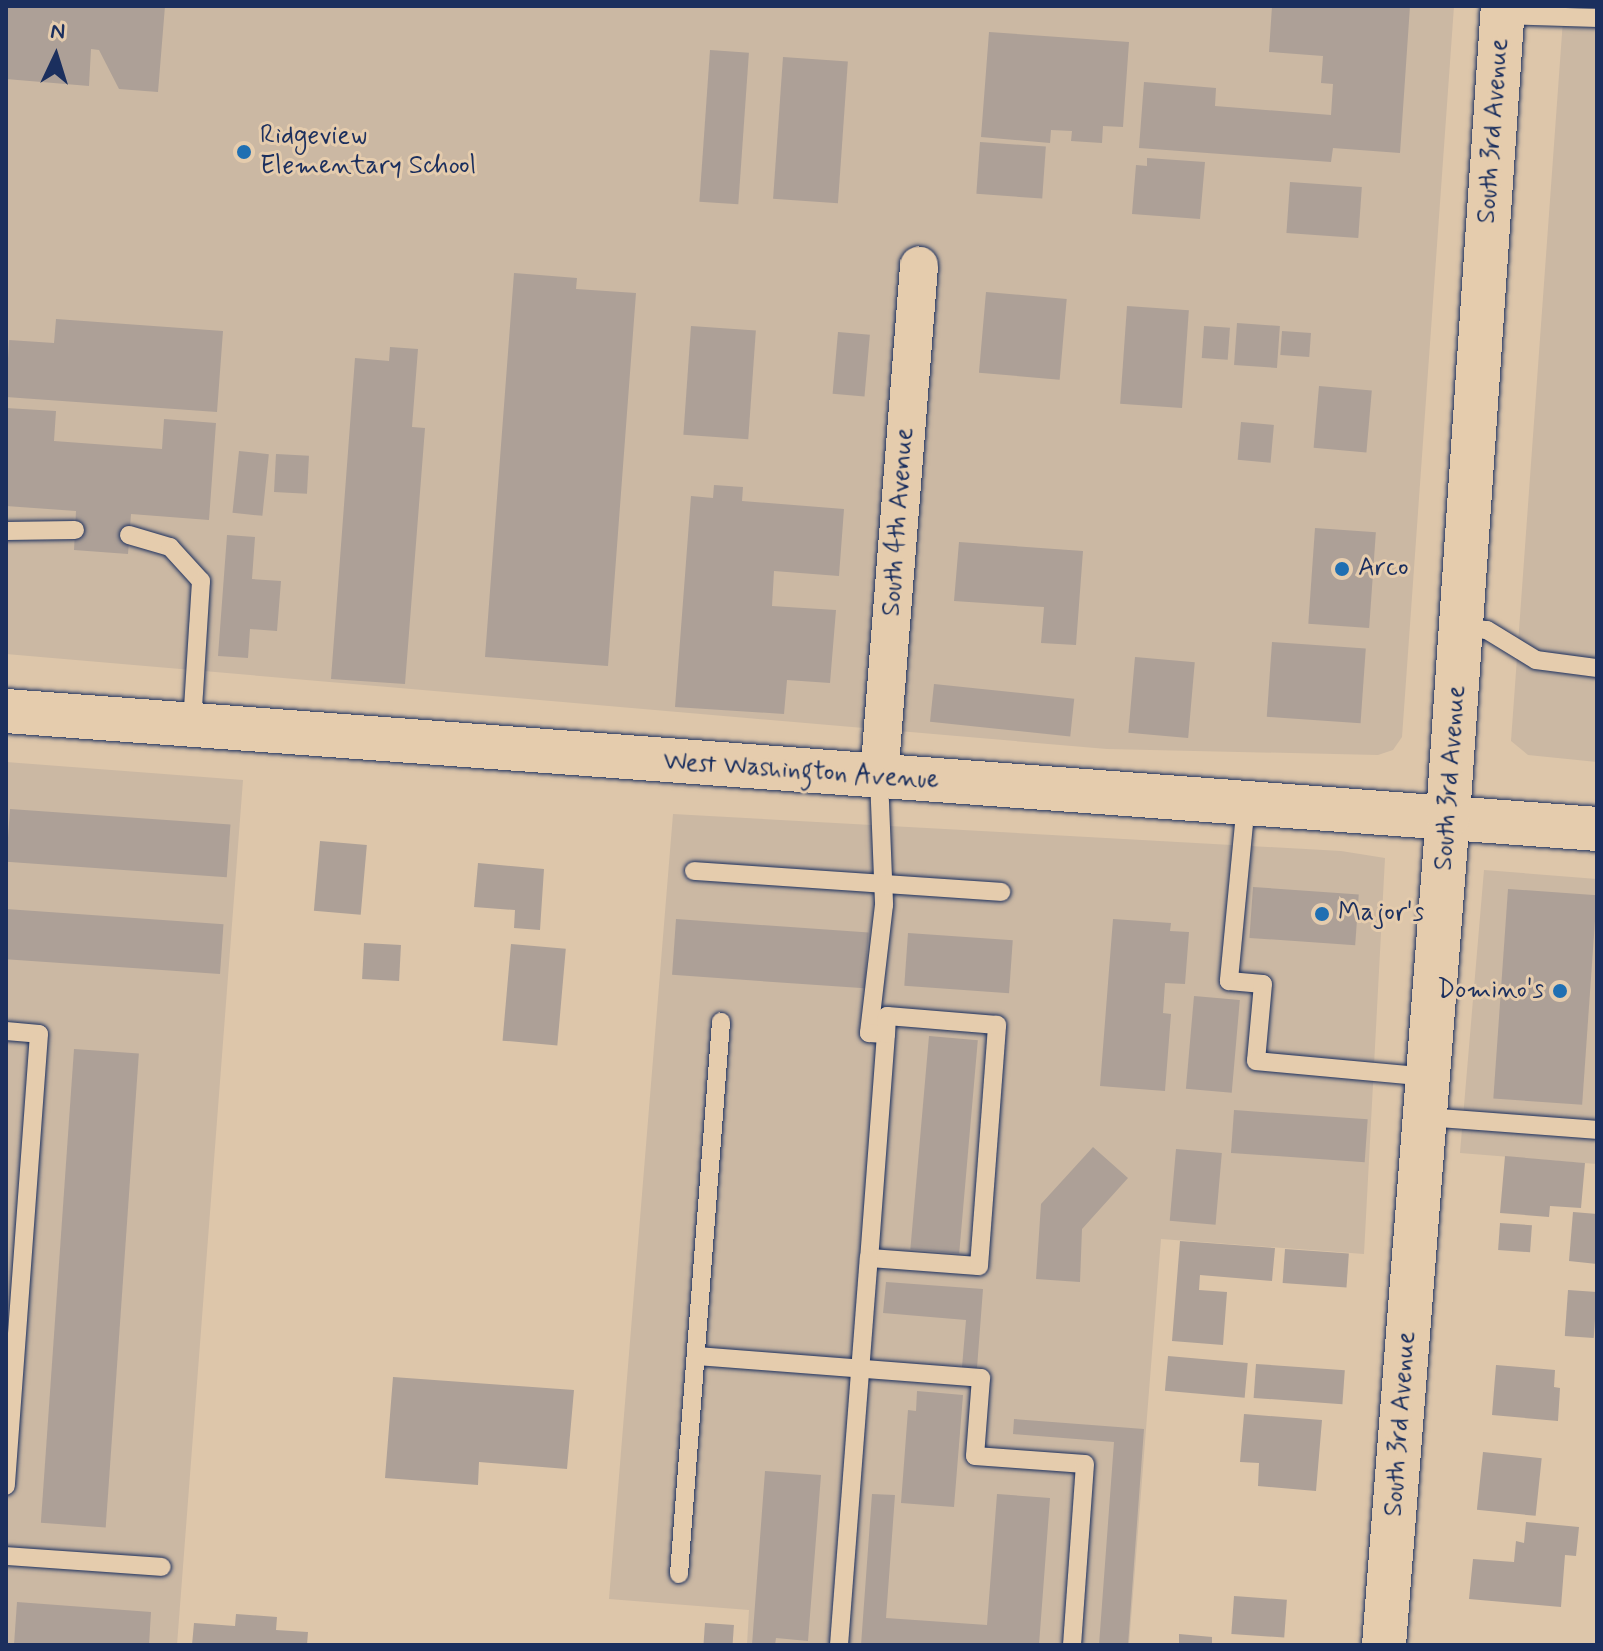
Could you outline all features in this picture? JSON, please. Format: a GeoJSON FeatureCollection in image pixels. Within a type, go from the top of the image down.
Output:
{"type":"FeatureCollection","features":[{"type":"Feature","properties":{"kind":"main road","name":"South 3rd Avenue"},"geometry":{"type":"LineString","coordinates":[[1384,1645],[1448,816],[1502,10]]}},
{"type":"Feature","properties":{"kind":"main road","name":"West Washington Avenue"},"geometry":{"type":"LineString","coordinates":[[6,711],[1597,829]]}},
{"type":"Feature","properties":{"kind":"street","name":"South 4th Avenue"},"geometry":{"type":"LineString","coordinates":[[879,778],[919,266]]}},
{"type":"Feature","properties":{"kind":"lane"},"geometry":{"type":"LineString","coordinates":[[1502,10],[1597,18]]}},
{"type":"Feature","properties":{"kind":"lane"},"geometry":{"type":"LineString","coordinates":[[6,531],[75,530]]}},
{"type":"Feature","properties":{"kind":"lane"},"geometry":{"type":"LineString","coordinates":[[129,535],[170,547],[201,581],[192,725]]}},
{"type":"Feature","properties":{"kind":"lane"},"geometry":{"type":"LineString","coordinates":[[1461,627],[1487,630],[1536,660],[1597,668]]}},
{"type":"Feature","properties":{"kind":"lane"},"geometry":{"type":"LineString","coordinates":[[879,778],[883,884],[869,1033],[886,1034]]}},
{"type":"Feature","properties":{"kind":"lane"},"geometry":{"type":"LineString","coordinates":[[1246,803],[1229,981],[1263,984],[1256,1061],[1597,1130]]}},
{"type":"Feature","properties":{"kind":"lane"},"geometry":{"type":"LineString","coordinates":[[694,871],[1001,892]]}},
{"type":"Feature","properties":{"kind":"lane"},"geometry":{"type":"LineString","coordinates":[[839,1645],[887,1016],[997,1025],[979,1266],[869,1258]]}},
{"type":"Feature","properties":{"kind":"lane"},"geometry":{"type":"LineString","coordinates":[[679,1574],[721,1022]]}},
{"type":"Feature","properties":{"kind":"lane"},"geometry":{"type":"LineString","coordinates":[[6,1031],[39,1034],[6,1486]]}},
{"type":"Feature","properties":{"kind":"lane"},"geometry":{"type":"LineString","coordinates":[[696,1356],[981,1378],[975,1456],[1085,1464],[1072,1645]]}},
{"type":"Feature","properties":{"kind":"lane"},"geometry":{"type":"LineString","coordinates":[[6,1556],[162,1567]]}},
{"type":"Feature","properties":{"kind":"shaded area"},"geometry":{"type":"Polygon","coordinates":[[[6,6],[1454,6],[1402,737],[1393,750],[1378,755],[1107,749],[6,654],[6,6]]]}},
{"type":"Feature","properties":{"kind":"shaded area"},"geometry":{"type":"Polygon","coordinates":[[[1564,6],[1597,6],[1597,762],[1528,755],[1511,741],[1564,6]]]}},
{"type":"Feature","properties":{"kind":"shaded area"},"geometry":{"type":"Polygon","coordinates":[[[6,762],[243,780],[177,1645],[6,1645],[6,762]]]}},
{"type":"Feature","properties":{"kind":"shaded area"},"geometry":{"type":"Polygon","coordinates":[[[673,814],[1341,851],[1385,858],[1364,1254],[1161,1239],[1129,1645],[747,1645],[749,1610],[609,1599],[673,814]]]}},
{"type":"Feature","properties":{"kind":"shaded area"},"geometry":{"type":"Polygon","coordinates":[[[1484,870],[1597,879],[1597,1164],[1460,1153],[1484,870]]]}},
{"type":"Feature","properties":{"kind":"building"},"geometry":{"type":"Polygon","coordinates":[[[6,6],[165,6],[158,92],[119,89],[99,50],[91,49],[89,86],[6,79],[6,6]]]}},
{"type":"Feature","properties":{"kind":"building"},"geometry":{"type":"Polygon","coordinates":[[[1272,6],[1410,6],[1400,153],[1333,148],[1331,162],[1139,148],[1144,82],[1216,88],[1215,106],[1331,115],[1333,84],[1321,83],[1323,56],[1269,52],[1272,6]]]}},
{"type":"Feature","properties":{"kind":"building"},"geometry":{"type":"Polygon","coordinates":[[[989,32],[1129,42],[1123,127],[1103,126],[1102,143],[1071,141],[1072,131],[1051,130],[1050,143],[981,137],[989,32]]]}},
{"type":"Feature","properties":{"kind":"building"},"geometry":{"type":"Polygon","coordinates":[[[710,50],[749,53],[738,204],[699,202],[710,50]]]}},
{"type":"Feature","properties":{"kind":"building"},"geometry":{"type":"Polygon","coordinates":[[[783,57],[848,62],[838,203],[773,199],[783,57]]]}},
{"type":"Feature","properties":{"kind":"building"},"geometry":{"type":"Polygon","coordinates":[[[980,142],[1046,147],[1042,198],[976,194],[980,142]]]}},
{"type":"Feature","properties":{"kind":"building"},"geometry":{"type":"Polygon","coordinates":[[[1147,158],[1205,162],[1200,219],[1132,214],[1136,165],[1147,166],[1147,158]]]}},
{"type":"Feature","properties":{"kind":"building"},"geometry":{"type":"Polygon","coordinates":[[[1290,182],[1362,187],[1358,238],[1286,233],[1290,182]]]}},
{"type":"Feature","properties":{"kind":"building"},"geometry":{"type":"Polygon","coordinates":[[[514,273],[577,278],[576,289],[636,293],[608,666],[485,657],[514,273]]]}},
{"type":"Feature","properties":{"kind":"building"},"geometry":{"type":"Polygon","coordinates":[[[986,292],[1067,299],[1060,380],[979,373],[986,292]]]}},
{"type":"Feature","properties":{"kind":"building"},"geometry":{"type":"Polygon","coordinates":[[[1127,306],[1189,310],[1182,408],[1120,404],[1127,306]]]}},
{"type":"Feature","properties":{"kind":"building"},"geometry":{"type":"Polygon","coordinates":[[[56,319],[223,331],[217,412],[6,397],[9,340],[54,343],[56,319]]]}},
{"type":"Feature","properties":{"kind":"building"},"geometry":{"type":"Polygon","coordinates":[[[1237,323],[1280,326],[1277,368],[1234,365],[1237,323]]]}},
{"type":"Feature","properties":{"kind":"building"},"geometry":{"type":"Polygon","coordinates":[[[691,326],[756,331],[748,439],[683,435],[691,326]]]}},
{"type":"Feature","properties":{"kind":"building"},"geometry":{"type":"Polygon","coordinates":[[[1204,326],[1230,328],[1228,360],[1202,358],[1204,326]]]}},
{"type":"Feature","properties":{"kind":"building"},"geometry":{"type":"Polygon","coordinates":[[[1282,331],[1311,333],[1309,357],[1280,355],[1282,331]]]}},
{"type":"Feature","properties":{"kind":"building"},"geometry":{"type":"Polygon","coordinates":[[[838,332],[870,335],[864,397],[833,394],[838,332]]]}},
{"type":"Feature","properties":{"kind":"building"},"geometry":{"type":"Polygon","coordinates":[[[390,347],[418,349],[412,427],[425,428],[405,684],[331,679],[355,358],[389,361],[390,347]]]}},
{"type":"Feature","properties":{"kind":"building"},"geometry":{"type":"Polygon","coordinates":[[[1319,386],[1372,391],[1366,452],[1314,448],[1319,386]]]}},
{"type":"Feature","properties":{"kind":"building"},"geometry":{"type":"Polygon","coordinates":[[[6,408],[56,411],[54,441],[162,449],[164,419],[216,423],[209,520],[131,514],[128,554],[74,550],[76,511],[6,506],[6,408]]]}},
{"type":"Feature","properties":{"kind":"building"},"geometry":{"type":"Polygon","coordinates":[[[1241,422],[1274,425],[1271,463],[1238,460],[1241,422]]]}},
{"type":"Feature","properties":{"kind":"building"},"geometry":{"type":"Polygon","coordinates":[[[239,451],[269,454],[262,516],[233,513],[239,451]]]}},
{"type":"Feature","properties":{"kind":"building"},"geometry":{"type":"Polygon","coordinates":[[[276,454],[309,456],[307,494],[274,492],[276,454]]]}},
{"type":"Feature","properties":{"kind":"building"},"geometry":{"type":"Polygon","coordinates":[[[714,485],[743,487],[742,501],[844,509],[839,576],[774,571],[772,606],[836,610],[830,683],[787,680],[784,714],[675,707],[691,496],[713,498],[714,485]]]}},
{"type":"Feature","properties":{"kind":"building"},"geometry":{"type":"Polygon","coordinates":[[[1315,528],[1376,532],[1369,628],[1308,624],[1315,528]]]}},
{"type":"Feature","properties":{"kind":"building"},"geometry":{"type":"Polygon","coordinates":[[[227,535],[255,537],[252,579],[281,581],[277,631],[250,629],[248,658],[218,656],[227,535]]]}},
{"type":"Feature","properties":{"kind":"building"},"geometry":{"type":"Polygon","coordinates":[[[959,542],[1083,551],[1076,645],[1041,643],[1044,607],[954,601],[959,542]]]}},
{"type":"Feature","properties":{"kind":"building"},"geometry":{"type":"Polygon","coordinates":[[[1272,642],[1366,649],[1361,723],[1267,717],[1272,642]]]}},
{"type":"Feature","properties":{"kind":"building"},"geometry":{"type":"Polygon","coordinates":[[[1135,657],[1195,662],[1188,738],[1128,733],[1135,657]]]}},
{"type":"Feature","properties":{"kind":"building"},"geometry":{"type":"Polygon","coordinates":[[[934,684],[1074,699],[1070,737],[930,722],[934,684]]]}},
{"type":"Feature","properties":{"kind":"building"},"geometry":{"type":"Polygon","coordinates":[[[10,809],[230,824],[227,877],[6,862],[10,809]]]}},
{"type":"Feature","properties":{"kind":"building"},"geometry":{"type":"Polygon","coordinates":[[[320,841],[367,845],[361,915],[314,911],[320,841]]]}},
{"type":"Feature","properties":{"kind":"building"},"geometry":{"type":"Polygon","coordinates":[[[478,863],[544,869],[540,930],[514,928],[515,910],[474,907],[478,863]]]}},
{"type":"Feature","properties":{"kind":"building"},"geometry":{"type":"Polygon","coordinates":[[[1253,887],[1359,894],[1355,945],[1249,938],[1253,887]]]}},
{"type":"Feature","properties":{"kind":"building"},"geometry":{"type":"Polygon","coordinates":[[[1508,889],[1597,895],[1582,1105],[1493,1098],[1508,889]]]}},
{"type":"Feature","properties":{"kind":"building"},"geometry":{"type":"Polygon","coordinates":[[[6,909],[223,924],[220,974],[6,959],[6,909]]]}},
{"type":"Feature","properties":{"kind":"building"},"geometry":{"type":"Polygon","coordinates":[[[676,919],[869,932],[865,988],[672,975],[676,919]]]}},
{"type":"Feature","properties":{"kind":"building"},"geometry":{"type":"Polygon","coordinates":[[[1113,919],[1171,923],[1170,931],[1189,932],[1185,984],[1165,983],[1163,1013],[1171,1014],[1165,1091],[1100,1086],[1113,919]]]}},
{"type":"Feature","properties":{"kind":"building"},"geometry":{"type":"Polygon","coordinates":[[[908,933],[1013,940],[1009,993],[904,986],[908,933]]]}},
{"type":"Feature","properties":{"kind":"building"},"geometry":{"type":"Polygon","coordinates":[[[364,943],[401,945],[399,981],[362,979],[364,943]]]}},
{"type":"Feature","properties":{"kind":"building"},"geometry":{"type":"Polygon","coordinates":[[[511,944],[566,949],[557,1045],[503,1041],[511,944]]]}},
{"type":"Feature","properties":{"kind":"building"},"geometry":{"type":"Polygon","coordinates":[[[1194,996],[1240,1000],[1232,1093],[1186,1089],[1194,996]]]}},
{"type":"Feature","properties":{"kind":"building"},"geometry":{"type":"Polygon","coordinates":[[[929,1036],[978,1040],[959,1253],[910,1249],[929,1036]]]}},
{"type":"Feature","properties":{"kind":"building"},"geometry":{"type":"Polygon","coordinates":[[[74,1049],[139,1054],[106,1527],[41,1523],[74,1049]]]}},
{"type":"Feature","properties":{"kind":"building"},"geometry":{"type":"Polygon","coordinates":[[[1234,1110],[1368,1119],[1365,1162],[1231,1153],[1234,1110]]]}},
{"type":"Feature","properties":{"kind":"building"},"geometry":{"type":"Polygon","coordinates":[[[1093,1147],[1128,1178],[1082,1229],[1080,1282],[1036,1279],[1041,1204],[1093,1147]]]}},
{"type":"Feature","properties":{"kind":"building"},"geometry":{"type":"Polygon","coordinates":[[[1176,1149],[1222,1153],[1216,1225],[1170,1221],[1176,1149]]]}},
{"type":"Feature","properties":{"kind":"building"},"geometry":{"type":"Polygon","coordinates":[[[1505,1156],[1585,1163],[1581,1208],[1550,1206],[1549,1217],[1500,1213],[1505,1156]]]}},
{"type":"Feature","properties":{"kind":"building"},"geometry":{"type":"Polygon","coordinates":[[[1573,1212],[1597,1214],[1597,1264],[1569,1261],[1573,1212]]]}},
{"type":"Feature","properties":{"kind":"building"},"geometry":{"type":"Polygon","coordinates":[[[1500,1223],[1532,1225],[1530,1252],[1498,1250],[1500,1223]]]}},
{"type":"Feature","properties":{"kind":"building"},"geometry":{"type":"Polygon","coordinates":[[[1180,1241],[1275,1248],[1272,1281],[1200,1275],[1199,1290],[1227,1292],[1223,1345],[1172,1341],[1180,1241]]]}},
{"type":"Feature","properties":{"kind":"building"},"geometry":{"type":"Polygon","coordinates":[[[1285,1249],[1349,1253],[1346,1287],[1283,1283],[1285,1249]]]}},
{"type":"Feature","properties":{"kind":"building"},"geometry":{"type":"Polygon","coordinates":[[[886,1282],[983,1289],[977,1368],[962,1367],[966,1320],[883,1313],[886,1282]]]}},
{"type":"Feature","properties":{"kind":"building"},"geometry":{"type":"Polygon","coordinates":[[[1568,1290],[1597,1292],[1594,1338],[1565,1336],[1568,1290]]]}},
{"type":"Feature","properties":{"kind":"building"},"geometry":{"type":"Polygon","coordinates":[[[1168,1356],[1248,1363],[1245,1398],[1165,1391],[1168,1356]]]}},
{"type":"Feature","properties":{"kind":"building"},"geometry":{"type":"Polygon","coordinates":[[[1256,1364],[1345,1370],[1342,1404],[1254,1398],[1256,1364]]]}},
{"type":"Feature","properties":{"kind":"building"},"geometry":{"type":"Polygon","coordinates":[[[1496,1365],[1555,1370],[1554,1387],[1560,1388],[1558,1421],[1492,1415],[1496,1365]]]}},
{"type":"Feature","properties":{"kind":"building"},"geometry":{"type":"Polygon","coordinates":[[[393,1377],[574,1390],[567,1469],[479,1462],[478,1485],[385,1478],[393,1377]]]}},
{"type":"Feature","properties":{"kind":"building"},"geometry":{"type":"Polygon","coordinates":[[[917,1391],[963,1395],[954,1507],[901,1503],[908,1410],[916,1411],[917,1391]]]}},
{"type":"Feature","properties":{"kind":"building"},"geometry":{"type":"Polygon","coordinates":[[[1244,1414],[1322,1420],[1316,1491],[1258,1486],[1259,1463],[1240,1462],[1244,1414]]]}},
{"type":"Feature","properties":{"kind":"building"},"geometry":{"type":"Polygon","coordinates":[[[1014,1419],[1144,1429],[1128,1645],[1099,1645],[1114,1442],[1013,1434],[1014,1419]]]}},
{"type":"Feature","properties":{"kind":"building"},"geometry":{"type":"Polygon","coordinates":[[[1483,1452],[1542,1458],[1536,1516],[1477,1510],[1483,1452]]]}},
{"type":"Feature","properties":{"kind":"building"},"geometry":{"type":"Polygon","coordinates":[[[765,1471],[821,1475],[808,1641],[776,1638],[775,1645],[752,1645],[765,1471]]]}},
{"type":"Feature","properties":{"kind":"building"},"geometry":{"type":"Polygon","coordinates":[[[872,1494],[895,1495],[886,1618],[987,1625],[997,1494],[1050,1498],[1039,1645],[861,1645],[872,1494]]]}},
{"type":"Feature","properties":{"kind":"building"},"geometry":{"type":"Polygon","coordinates":[[[1526,1522],[1579,1527],[1576,1556],[1565,1555],[1561,1607],[1469,1599],[1473,1559],[1514,1562],[1516,1541],[1524,1543],[1526,1522]]]}},
{"type":"Feature","properties":{"kind":"building"},"geometry":{"type":"Polygon","coordinates":[[[1234,1596],[1287,1600],[1284,1638],[1231,1634],[1234,1596]]]}},
{"type":"Feature","properties":{"kind":"building"},"geometry":{"type":"Polygon","coordinates":[[[17,1602],[151,1612],[149,1645],[14,1645],[17,1602]]]}},
{"type":"Feature","properties":{"kind":"building"},"geometry":{"type":"Polygon","coordinates":[[[236,1614],[277,1617],[276,1630],[308,1632],[307,1645],[192,1645],[194,1623],[235,1626],[236,1614]]]}},
{"type":"Feature","properties":{"kind":"building"},"geometry":{"type":"Polygon","coordinates":[[[705,1623],[734,1625],[733,1645],[703,1645],[705,1623]]]}},
{"type":"Feature","properties":{"kind":"building"},"geometry":{"type":"Polygon","coordinates":[[[1179,1634],[1212,1637],[1212,1645],[1179,1645],[1179,1634]]]}},
{"type":"Feature","properties":{"kind":"place","name":"Ridgeview Elementary School"},"geometry":{"type":"Point","coordinates":[244,152]}},
{"type":"Feature","properties":{"kind":"place","name":"Arco"},"geometry":{"type":"Point","coordinates":[1342,569]}},
{"type":"Feature","properties":{"kind":"place","name":"Major's"},"geometry":{"type":"Point","coordinates":[1322,914]}},
{"type":"Feature","properties":{"kind":"place","name":"Domino's"},"geometry":{"type":"Point","coordinates":[1560,991]}}]}
